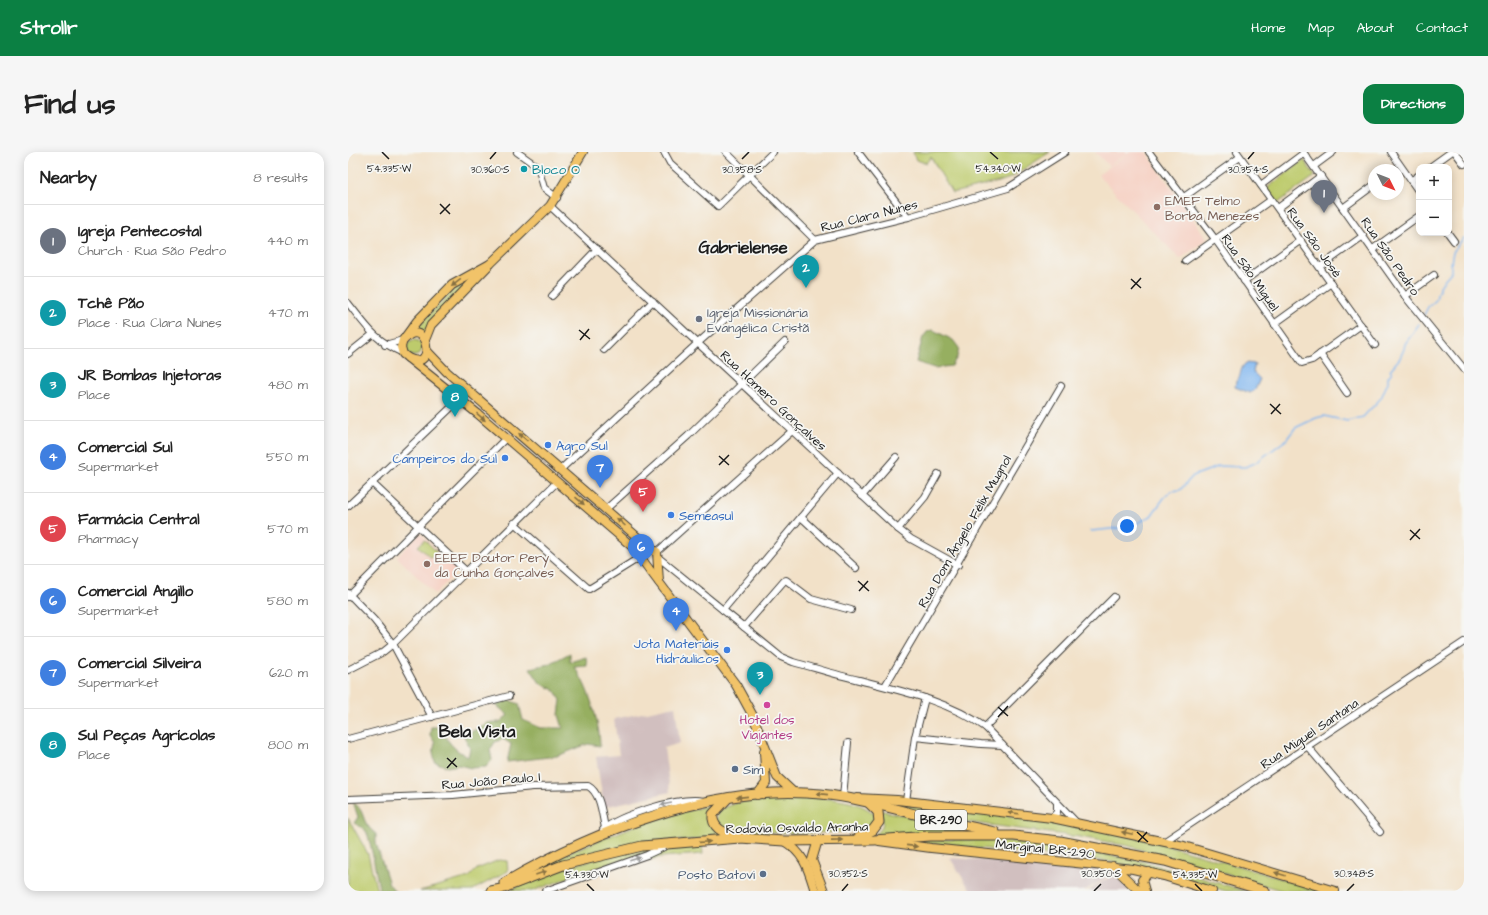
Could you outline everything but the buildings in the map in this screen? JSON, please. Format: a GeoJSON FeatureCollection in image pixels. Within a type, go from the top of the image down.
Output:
{"type":"FeatureCollection","features":[{"type":"Feature","properties":{"kind":"highway","name":"Rodovia Osvaldo Aranha"},"geometry":{"type":"LineString","coordinates":[[491,891],[546,859],[596,837],[705,801],[728,798],[793,792],[847,798],[1014,836]]}},
{"type":"Feature","properties":{"kind":"highway","name":"BR-290"},"geometry":{"type":"LineString","coordinates":[[728,798],[713,814],[713,821],[718,828],[740,838]]}},
{"type":"Feature","properties":{"kind":"highway"},"geometry":{"type":"LineString","coordinates":[[856,840],[873,830],[879,822],[878,812],[868,802]]}},
{"type":"Feature","properties":{"kind":"highway","name":"Rodovia Osvaldo Aranha"},"geometry":{"type":"LineString","coordinates":[[491,891],[503,890],[563,865],[642,846],[740,838],[784,841],[874,840],[930,836],[1014,836],[1060,841],[1142,856],[1265,891]]}},
{"type":"Feature","properties":{"kind":"main road"},"geometry":{"type":"LineString","coordinates":[[583,152],[557,198],[431,325],[425,340],[427,351],[441,366],[606,509],[656,555],[659,583]]}},
{"type":"Feature","properties":{"kind":"main road"},"geometry":{"type":"LineString","coordinates":[[490,264],[452,285],[417,321],[403,340],[401,347],[405,356],[460,399],[642,555],[646,564],[659,583],[736,685],[753,716],[777,777],[793,792]]}},
{"type":"Feature","properties":{"kind":"main road"},"geometry":{"type":"LineString","coordinates":[[403,340],[414,334],[425,340]]}},
{"type":"Feature","properties":{"kind":"main road"},"geometry":{"type":"LineString","coordinates":[[405,356],[411,360],[421,359],[427,351]]}},
{"type":"Feature","properties":{"kind":"main road"},"geometry":{"type":"LineString","coordinates":[[642,555],[646,550],[656,555]]}},
{"type":"Feature","properties":{"kind":"main road"},"geometry":{"type":"LineString","coordinates":[[646,564],[652,565],[656,555]]}},
{"type":"Feature","properties":{"kind":"main road"},"geometry":{"type":"LineString","coordinates":[[757,795],[764,787],[766,778],[763,744]]}},
{"type":"Feature","properties":{"kind":"main road"},"geometry":{"type":"LineString","coordinates":[[847,798],[906,801],[1052,818],[1165,841],[1335,891]]}},
{"type":"Feature","properties":{"kind":"main road"},"geometry":{"type":"LineString","coordinates":[[816,891],[809,862],[818,840]]}},
{"type":"Feature","properties":{"kind":"main road","name":"Marginal BR-290"},"geometry":{"type":"LineString","coordinates":[[874,840],[916,847],[1113,866],[1149,872],[1212,891]]}},
{"type":"Feature","properties":{"kind":"main road"},"geometry":{"type":"LineString","coordinates":[[784,841],[795,848],[809,862],[824,891]]}},
{"type":"Feature","properties":{"kind":"main road"},"geometry":{"type":"LineString","coordinates":[[1113,866],[1139,891]]}},
{"type":"Feature","properties":{"kind":"main road"},"geometry":{"type":"LineString","coordinates":[[1145,891],[1142,880],[1149,872]]}},
{"type":"Feature","properties":{"kind":"street"},"geometry":{"type":"LineString","coordinates":[[517,152],[538,167],[544,188],[557,198]]}},
{"type":"Feature","properties":{"kind":"street"},"geometry":{"type":"LineString","coordinates":[[664,152],[670,163],[716,206],[721,205],[773,152]]}},
{"type":"Feature","properties":{"kind":"street"},"geometry":{"type":"LineString","coordinates":[[726,152],[815,240]]}},
{"type":"Feature","properties":{"kind":"street"},"geometry":{"type":"LineString","coordinates":[[858,152],[908,217]]}},
{"type":"Feature","properties":{"kind":"street","name":"Rua Clara Nunes"},"geometry":{"type":"LineString","coordinates":[[560,470],[698,343],[815,240],[908,217],[1008,188],[1034,173],[1065,152]]}},
{"type":"Feature","properties":{"kind":"street"},"geometry":{"type":"LineString","coordinates":[[1314,166],[1333,152]]}},
{"type":"Feature","properties":{"kind":"street"},"geometry":{"type":"LineString","coordinates":[[1391,152],[1396,164]]}},
{"type":"Feature","properties":{"kind":"street"},"geometry":{"type":"LineString","coordinates":[[1434,164],[1451,152]]}},
{"type":"Feature","properties":{"kind":"street"},"geometry":{"type":"LineString","coordinates":[[1456,152],[1464,164]]}},
{"type":"Feature","properties":{"kind":"street","name":"Rua São Miguel"},"geometry":{"type":"LineString","coordinates":[[1153,153],[1300,361],[1306,363],[1320,354]]}},
{"type":"Feature","properties":{"kind":"street"},"geometry":{"type":"LineString","coordinates":[[1262,185],[1304,153]]}},
{"type":"Feature","properties":{"kind":"street","name":"Rua São Pedro"},"geometry":{"type":"LineString","coordinates":[[1304,153],[1405,296],[1464,369]]}},
{"type":"Feature","properties":{"kind":"street"},"geometry":{"type":"LineString","coordinates":[[1184,197],[1239,154]]}},
{"type":"Feature","properties":{"kind":"street","name":"Rua São José"},"geometry":{"type":"LineString","coordinates":[[1239,154],[1375,345]]}},
{"type":"Feature","properties":{"kind":"street"},"geometry":{"type":"LineString","coordinates":[[1404,174],[1416,188]]}},
{"type":"Feature","properties":{"kind":"street"},"geometry":{"type":"LineString","coordinates":[[1278,208],[1321,176]]}},
{"type":"Feature","properties":{"kind":"street"},"geometry":{"type":"LineString","coordinates":[[1411,180],[1416,177]]}},
{"type":"Feature","properties":{"kind":"street"},"geometry":{"type":"LineString","coordinates":[[1343,208],[1368,190]]}},
{"type":"Feature","properties":{"kind":"street"},"geometry":{"type":"LineString","coordinates":[[1185,261],[1271,200]]}},
{"type":"Feature","properties":{"kind":"street","name":"Rua Homero Gonçalves"},"geometry":{"type":"LineString","coordinates":[[550,206],[898,529],[911,539],[958,565]]}},
{"type":"Feature","properties":{"kind":"street"},"geometry":{"type":"LineString","coordinates":[[1373,249],[1416,218]]}},
{"type":"Feature","properties":{"kind":"street"},"geometry":{"type":"LineString","coordinates":[[1320,267],[1363,236]]}},
{"type":"Feature","properties":{"kind":"street"},"geometry":{"type":"LineString","coordinates":[[1451,236],[1454,240]]}},
{"type":"Feature","properties":{"kind":"street"},"geometry":{"type":"LineString","coordinates":[[1244,281],[1301,240]]}},
{"type":"Feature","properties":{"kind":"street"},"geometry":{"type":"LineString","coordinates":[[552,296],[597,249]]}},
{"type":"Feature","properties":{"kind":"street"},"geometry":{"type":"LineString","coordinates":[[1405,296],[1434,275]]}},
{"type":"Feature","properties":{"kind":"street"},"geometry":{"type":"LineString","coordinates":[[1274,324],[1331,283]]}},
{"type":"Feature","properties":{"kind":"street"},"geometry":{"type":"LineString","coordinates":[[604,350],[653,301]]}},
{"type":"Feature","properties":{"kind":"street"},"geometry":{"type":"LineString","coordinates":[[348,303],[372,334],[385,345],[405,356]]}},
{"type":"Feature","properties":{"kind":"street"},"geometry":{"type":"LineString","coordinates":[[1347,393],[1320,354],[1361,325]]}},
{"type":"Feature","properties":{"kind":"street"},"geometry":{"type":"LineString","coordinates":[[348,354],[372,334]]}},
{"type":"Feature","properties":{"kind":"street"},"geometry":{"type":"LineString","coordinates":[[385,345],[403,340]]}},
{"type":"Feature","properties":{"kind":"street"},"geometry":{"type":"LineString","coordinates":[[606,509],[742,385],[785,342]]}},
{"type":"Feature","properties":{"kind":"street","name":"Rua Dom Ângelo Félix Mugnol"},"geometry":{"type":"LineString","coordinates":[[885,686],[958,565],[1061,386]]}},
{"type":"Feature","properties":{"kind":"street"},"geometry":{"type":"LineString","coordinates":[[348,506],[460,399]]}},
{"type":"Feature","properties":{"kind":"street"},"geometry":{"type":"LineString","coordinates":[[792,431],[656,555],[782,657],[794,662],[925,698],[962,712],[985,727],[1077,823]]}},
{"type":"Feature","properties":{"kind":"street"},"geometry":{"type":"LineString","coordinates":[[432,717],[393,644],[374,620],[349,595],[506,438]]}},
{"type":"Feature","properties":{"kind":"street"},"geometry":{"type":"LineString","coordinates":[[862,496],[896,457]]}},
{"type":"Feature","properties":{"kind":"street"},"geometry":{"type":"LineString","coordinates":[[723,610],[838,474]]}},
{"type":"Feature","properties":{"kind":"street"},"geometry":{"type":"LineString","coordinates":[[898,529],[925,496],[938,474]]}},
{"type":"Feature","properties":{"kind":"street"},"geometry":{"type":"LineString","coordinates":[[348,670],[383,652],[393,644],[557,482]]}},
{"type":"Feature","properties":{"kind":"street"},"geometry":{"type":"LineString","coordinates":[[372,483],[466,571]]}},
{"type":"Feature","properties":{"kind":"street"},"geometry":{"type":"LineString","coordinates":[[801,517],[856,568]]}},
{"type":"Feature","properties":{"kind":"street"},"geometry":{"type":"LineString","coordinates":[[514,523],[589,589],[642,555]]}},
{"type":"Feature","properties":{"kind":"street"},"geometry":{"type":"LineString","coordinates":[[744,627],[784,581],[790,581],[811,599],[851,610]]}},
{"type":"Feature","properties":{"kind":"street"},"geometry":{"type":"LineString","coordinates":[[985,727],[1114,598]]}},
{"type":"Feature","properties":{"kind":"street","name":"Rua Miguel Santana"},"geometry":{"type":"LineString","coordinates":[[1165,841],[1464,642]]}},
{"type":"Feature","properties":{"kind":"street"},"geometry":{"type":"LineString","coordinates":[[348,739],[509,696]]}},
{"type":"Feature","properties":{"kind":"street"},"geometry":{"type":"LineString","coordinates":[[906,801],[915,737],[925,698]]}},
{"type":"Feature","properties":{"kind":"street"},"geometry":{"type":"LineString","coordinates":[[915,737],[1002,745]]}},
{"type":"Feature","properties":{"kind":"street"},"geometry":{"type":"LineString","coordinates":[[847,798],[848,743]]}},
{"type":"Feature","properties":{"kind":"street"},"geometry":{"type":"LineString","coordinates":[[1308,747],[1380,832]]}},
{"type":"Feature","properties":{"kind":"street","name":"Rua João Paulo I"},"geometry":{"type":"LineString","coordinates":[[348,799],[453,795],[533,787],[588,786],[597,796],[605,828]]}},
{"type":"Feature","properties":{"kind":"street"},"geometry":{"type":"LineString","coordinates":[[596,837],[605,828],[659,805],[694,800],[705,801]]}},
{"type":"Feature","properties":{"kind":"street"},"geometry":{"type":"LineString","coordinates":[[1052,818],[1057,812],[1058,806],[1056,801]]}},
{"type":"Feature","properties":{"kind":"street"},"geometry":{"type":"LineString","coordinates":[[545,891],[647,855],[670,844]]}},
{"type":"Feature","properties":{"kind":"shaded area"},"geometry":{"type":"Polygon","coordinates":[[[1095,152],[1129,152],[1109,166],[1095,152]]]}},
{"type":"Feature","properties":{"kind":"shaded area","name":"EMEF Telmo Borba Menezes"},"geometry":{"type":"Polygon","coordinates":[[[1130,152],[1146,152],[1207,239],[1180,259],[1098,175],[1130,152]]]}},
{"type":"Feature","properties":{"kind":"shaded area","name":"EEEF Doutor Pery da Cunha Gonçalves"},"geometry":{"type":"Polygon","coordinates":[[[420,533],[458,571],[435,594],[397,557],[420,533]]]}},
{"type":"Feature","properties":{"kind":"shaded area"},"geometry":{"type":"Polygon","coordinates":[[[675,706],[680,743],[664,748],[670,792],[604,807],[596,757],[619,755],[614,719],[675,706]]]}},
{"type":"Feature","properties":{"kind":"shaded area"},"geometry":{"type":"Polygon","coordinates":[[[950,858],[1106,868],[1111,873],[1103,880],[1084,891],[971,891],[950,858]]]}},
{"type":"Feature","properties":{"kind":"shaded area"},"geometry":{"type":"Polygon","coordinates":[[[1114,874],[1129,889],[1127,891],[1088,891],[1114,874]]]}},
{"type":"Feature","properties":{"kind":"green space"},"geometry":{"type":"Polygon","coordinates":[[[913,152],[1050,152],[1010,178],[952,193],[931,157],[926,163],[916,160],[913,152]]]}},
{"type":"Feature","properties":{"kind":"green space"},"geometry":{"type":"Polygon","coordinates":[[[1304,160],[1315,176],[1278,203],[1267,188],[1304,160]]]}},
{"type":"Feature","properties":{"kind":"green space"},"geometry":{"type":"Polygon","coordinates":[[[471,281],[424,334],[412,332],[455,288],[471,281]]]}},
{"type":"Feature","properties":{"kind":"green space"},"geometry":{"type":"Polygon","coordinates":[[[933,330],[953,340],[959,348],[957,357],[952,366],[934,368],[916,362],[923,337],[928,331],[933,330]]]}},
{"type":"Feature","properties":{"kind":"green space"},"geometry":{"type":"Polygon","coordinates":[[[411,340],[417,340],[422,345],[420,354],[417,356],[411,356],[406,351],[406,345],[411,340]]]}},
{"type":"Feature","properties":{"kind":"green space"},"geometry":{"type":"Polygon","coordinates":[[[425,540],[437,552],[431,558],[418,546],[425,540]]]}},
{"type":"Feature","properties":{"kind":"green space"},"geometry":{"type":"Polygon","coordinates":[[[570,653],[570,662],[586,657],[587,666],[574,667],[584,683],[592,705],[598,727],[600,746],[588,744],[557,756],[507,762],[511,744],[503,739],[495,742],[490,750],[492,760],[486,767],[471,768],[459,765],[447,767],[435,762],[433,752],[435,743],[430,735],[431,727],[440,727],[451,745],[468,757],[470,748],[464,736],[487,723],[500,722],[508,715],[496,705],[509,700],[519,704],[523,720],[541,728],[563,728],[559,715],[561,700],[554,690],[540,683],[530,668],[549,664],[570,653]]]}},
{"type":"Feature","properties":{"kind":"green space"},"geometry":{"type":"Polygon","coordinates":[[[797,797],[839,800],[859,805],[868,809],[875,815],[876,822],[871,828],[865,830],[794,833],[759,832],[724,828],[716,820],[719,810],[739,802],[797,797]]]}},
{"type":"Feature","properties":{"kind":"green space"},"geometry":{"type":"Polygon","coordinates":[[[880,801],[1072,823],[1157,842],[1323,891],[1284,891],[1129,846],[1080,837],[960,821],[880,801]]]}},
{"type":"Feature","properties":{"kind":"green space"},"geometry":{"type":"Polygon","coordinates":[[[353,802],[360,809],[367,825],[376,834],[376,843],[389,884],[395,891],[380,891],[367,834],[364,829],[354,823],[358,817],[353,802]]]}},
{"type":"Feature","properties":{"kind":"green space"},"geometry":{"type":"Polygon","coordinates":[[[714,804],[709,815],[732,837],[656,842],[522,877],[545,862],[642,823],[714,804]]]}},
{"type":"Feature","properties":{"kind":"green space"},"geometry":{"type":"Polygon","coordinates":[[[879,810],[976,832],[874,836],[882,827],[883,821],[879,810]]]}},
{"type":"Feature","properties":{"kind":"green space"},"geometry":{"type":"Polygon","coordinates":[[[348,818],[368,854],[377,891],[348,891],[348,818]]]}},
{"type":"Feature","properties":{"kind":"green space"},"geometry":{"type":"Polygon","coordinates":[[[994,839],[1075,849],[1146,862],[1246,891],[1226,891],[1175,876],[1106,861],[938,844],[913,844],[911,840],[994,839]]]}},
{"type":"Feature","properties":{"kind":"green space"},"geometry":{"type":"Polygon","coordinates":[[[702,846],[703,854],[661,857],[649,860],[644,859],[668,849],[702,846]]]}},
{"type":"Feature","properties":{"kind":"green space"},"geometry":{"type":"Polygon","coordinates":[[[659,847],[638,856],[601,866],[532,891],[510,890],[547,873],[613,854],[659,847]]]}},
{"type":"Feature","properties":{"kind":"green space"},"geometry":{"type":"Polygon","coordinates":[[[499,860],[507,861],[508,871],[471,891],[420,891],[469,877],[477,869],[499,860]]]}},
{"type":"Feature","properties":{"kind":"water"},"geometry":{"type":"Polygon","coordinates":[[[1246,363],[1255,364],[1253,372],[1260,379],[1255,390],[1250,393],[1235,387],[1242,367],[1246,363]]]}},
{"type":"Feature","properties":{"kind":"waterway"},"geometry":{"type":"LineString","coordinates":[[1424,315],[1428,307],[1436,300],[1441,284],[1451,272],[1451,260],[1453,253],[1464,238]]}},
{"type":"Feature","properties":{"kind":"waterway"},"geometry":{"type":"LineString","coordinates":[[1091,531],[1130,527],[1151,516],[1171,491],[1180,490],[1193,476],[1220,466],[1245,467],[1255,463],[1286,440],[1295,428],[1316,418],[1324,416],[1347,421],[1363,417],[1381,398],[1388,382],[1388,377],[1392,372],[1390,370],[1400,358],[1405,344],[1419,324]]}},
{"type":"Feature","properties":{"kind":"place","name":"Bloco O"},"geometry":{"type":"Point","coordinates":[524,169]}},
{"type":"Feature","properties":{"kind":"place","name":"EMEF Telmo Borba Menezes"},"geometry":{"type":"Point","coordinates":[1157,207]}},
{"type":"Feature","properties":{"kind":"place","name":"Igreja Pentecostal"},"geometry":{"type":"Point","coordinates":[1324,213]}},
{"type":"Feature","properties":{"kind":"place","name":"Tchê Pão"},"geometry":{"type":"Point","coordinates":[806,288]}},
{"type":"Feature","properties":{"kind":"place","name":"Igreja Missionária Evangélica Cristã"},"geometry":{"type":"Point","coordinates":[699,319]}},
{"type":"Feature","properties":{"kind":"place","name":"Sul Peças Agrícolas"},"geometry":{"type":"Point","coordinates":[455,417]}},
{"type":"Feature","properties":{"kind":"place","name":"Agro Sul"},"geometry":{"type":"Point","coordinates":[548,445]}},
{"type":"Feature","properties":{"kind":"place","name":"Campeiros do Sul"},"geometry":{"type":"Point","coordinates":[505,458]}},
{"type":"Feature","properties":{"kind":"place","name":"Comercial Silveira"},"geometry":{"type":"Point","coordinates":[600,488]}},
{"type":"Feature","properties":{"kind":"place","name":"Farmácia Central"},"geometry":{"type":"Point","coordinates":[643,512]}},
{"type":"Feature","properties":{"kind":"place","name":"Semeasul"},"geometry":{"type":"Point","coordinates":[671,515]}},
{"type":"Feature","properties":{"kind":"place","name":"EEEF Doutor Pery da Cunha Gonçalves"},"geometry":{"type":"Point","coordinates":[427,564]}},
{"type":"Feature","properties":{"kind":"place","name":"Comercial Angillo"},"geometry":{"type":"Point","coordinates":[641,567]}},
{"type":"Feature","properties":{"kind":"place","name":"Comercial Sul"},"geometry":{"type":"Point","coordinates":[676,631]}},
{"type":"Feature","properties":{"kind":"place","name":"Jota Materiais Hidráulicos"},"geometry":{"type":"Point","coordinates":[727,650]}},
{"type":"Feature","properties":{"kind":"place","name":"JR Bombas Injetoras"},"geometry":{"type":"Point","coordinates":[760,695]}},
{"type":"Feature","properties":{"kind":"place","name":"Hotel dos Viajantes"},"geometry":{"type":"Point","coordinates":[767,705]}},
{"type":"Feature","properties":{"kind":"place","name":"Sim"},"geometry":{"type":"Point","coordinates":[735,769]}},
{"type":"Feature","properties":{"kind":"place","name":"Posto Batovi"},"geometry":{"type":"Point","coordinates":[763,874]}},
{"type":"Feature","properties":{"kind":"district","name":"Gabrielense"},"geometry":{"type":"Point","coordinates":[743,247]}},
{"type":"Feature","properties":{"kind":"district","name":"Bela Vista"},"geometry":{"type":"Point","coordinates":[477,731]}}]}
